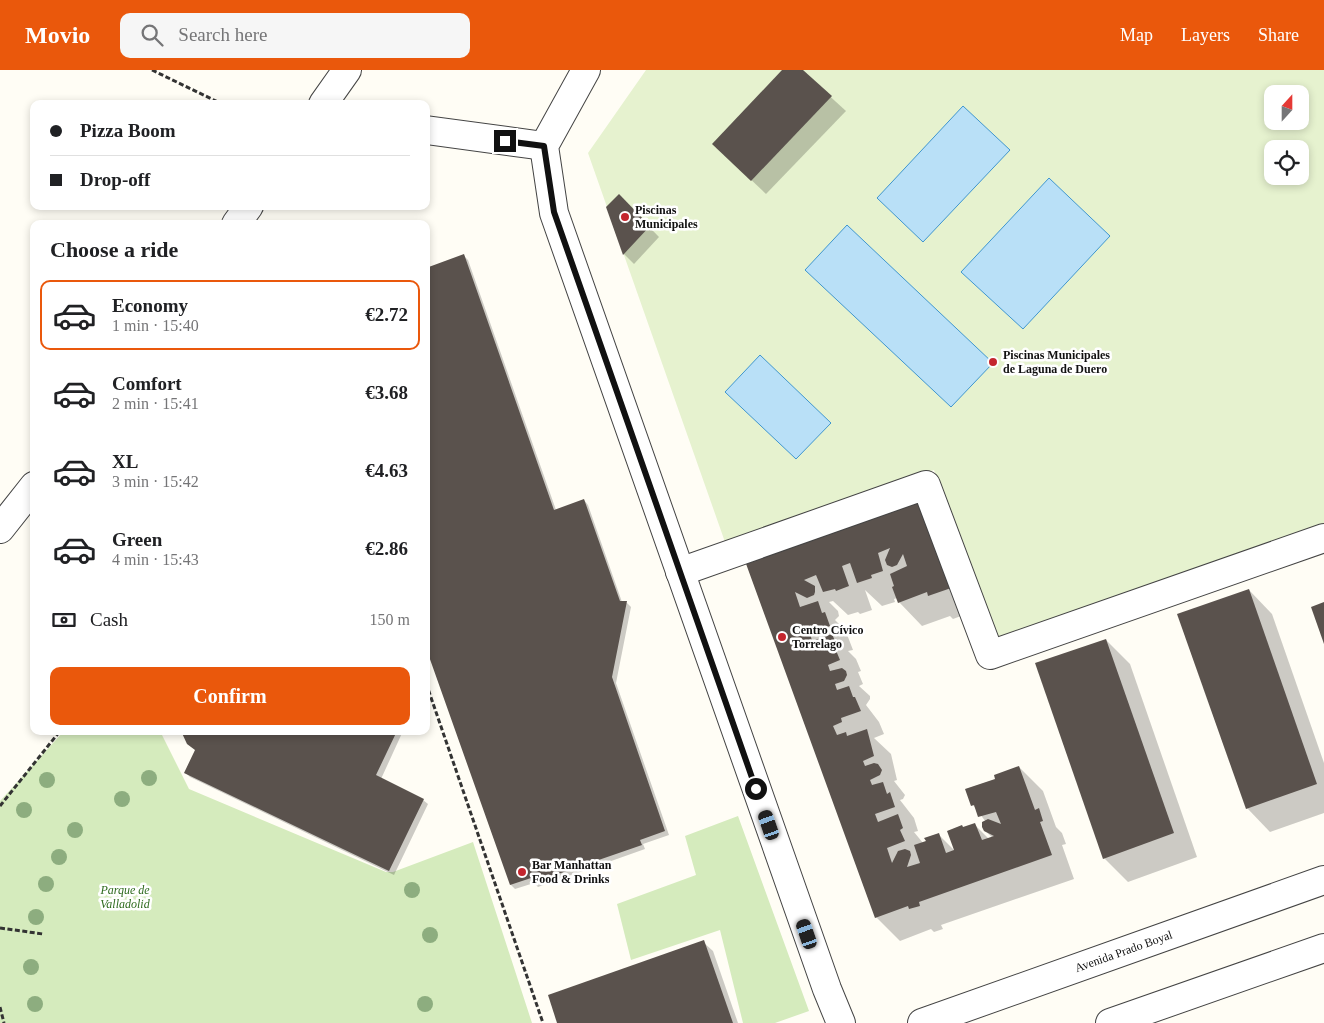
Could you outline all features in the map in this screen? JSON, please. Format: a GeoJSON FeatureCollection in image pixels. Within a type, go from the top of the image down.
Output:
{"type":"FeatureCollection","features":[{"type":"Feature","properties":{"kind":"street"},"geometry":{"type":"LineString","coordinates":[[326,100],[347,70]]}},
{"type":"Feature","properties":{"kind":"street"},"geometry":{"type":"LineString","coordinates":[[586,70],[544,146],[554,212],[826,988],[841,1023]]}},
{"type":"Feature","properties":{"kind":"street"},"geometry":{"type":"LineString","coordinates":[[430,131],[544,146]]}},
{"type":"Feature","properties":{"kind":"street"},"geometry":{"type":"LineString","coordinates":[[680,572],[926,485],[990,655],[1324,538]]}},
{"type":"Feature","properties":{"kind":"street"},"geometry":{"type":"LineString","coordinates":[[0,529],[30,491]]}},
{"type":"Feature","properties":{"kind":"street","name":"Avenida Prado Boyal"},"geometry":{"type":"LineString","coordinates":[[922,1023],[1324,880]]}},
{"type":"Feature","properties":{"kind":"street"},"geometry":{"type":"LineString","coordinates":[[1110,1023],[1324,948]]}},
{"type":"Feature","properties":{"kind":"street"},"geometry":{"type":"LineString","coordinates":[[819,1023],[826,988]]}},
{"type":"Feature","properties":{"kind":"path"},"geometry":{"type":"LineString","coordinates":[[152,70],[214,100]]}},
{"type":"Feature","properties":{"kind":"path"},"geometry":{"type":"LineString","coordinates":[[430,694],[543,1023]]}},
{"type":"Feature","properties":{"kind":"path"},"geometry":{"type":"LineString","coordinates":[[0,806],[57,735]]}},
{"type":"Feature","properties":{"kind":"path"},"geometry":{"type":"LineString","coordinates":[[0,928],[43,934]]}},
{"type":"Feature","properties":{"kind":"path"},"geometry":{"type":"LineString","coordinates":[[0,1007],[4,1023]]}},
{"type":"Feature","properties":{"kind":"green space","name":"Piscinas Municipales de Laguna de Duero"},"geometry":{"type":"Polygon","coordinates":[[[646,70],[1324,70],[1324,525],[996,639],[934,470],[725,542],[588,153],[646,70]]]}},
{"type":"Feature","properties":{"kind":"green space","name":"Parque de Valladolid"},"geometry":{"type":"Polygon","coordinates":[[[60,735],[162,735],[189,789],[386,872],[393,872],[473,842],[532,1023],[0,1023],[0,801],[60,735]]]}},
{"type":"Feature","properties":{"kind":"green space"},"geometry":{"type":"Polygon","coordinates":[[[738,816],[809,1011],[775,1023],[743,1023],[720,930],[631,960],[617,904],[696,875],[685,836],[738,816]]]}},
{"type":"Feature","properties":{"kind":"water"},"geometry":{"type":"Polygon","coordinates":[[[963,106],[1010,150],[923,242],[877,198],[963,106]]]}},
{"type":"Feature","properties":{"kind":"water"},"geometry":{"type":"Polygon","coordinates":[[[1049,178],[1110,236],[1023,329],[961,272],[1049,178]]]}},
{"type":"Feature","properties":{"kind":"water"},"geometry":{"type":"Polygon","coordinates":[[[847,225],[993,363],[951,407],[805,270],[847,225]]]}},
{"type":"Feature","properties":{"kind":"water"},"geometry":{"type":"Polygon","coordinates":[[[760,355],[831,423],[796,459],[725,392],[760,355]]]}},
{"type":"Feature","properties":{"kind":"building"},"geometry":{"type":"Polygon","coordinates":[[[782,70],[803,70],[832,96],[751,181],[712,144],[782,70]]]}},
{"type":"Feature","properties":{"kind":"building","name":"Piscinas Municipales"},"geometry":{"type":"Polygon","coordinates":[[[619,194],[650,226],[623,255],[606,207],[619,194]]]}},
{"type":"Feature","properties":{"kind":"building"},"geometry":{"type":"Polygon","coordinates":[[[464,254],[554,510],[584,499],[620,601],[627,601],[612,677],[665,831],[640,840],[642,845],[532,883],[531,878],[510,885],[430,659],[430,267],[464,254]]]}},
{"type":"Feature","properties":{"kind":"building"},"geometry":{"type":"Polygon","coordinates":[[[922,498],[954,587],[928,596],[927,592],[898,603],[892,587],[894,586],[890,574],[907,566],[903,554],[897,565],[892,567],[887,565],[885,560],[890,548],[878,553],[883,571],[871,575],[872,578],[857,583],[850,563],[842,566],[849,586],[836,591],[835,589],[823,592],[816,575],[804,580],[815,586],[814,595],[807,598],[795,592],[800,607],[818,601],[822,613],[825,612],[830,626],[810,633],[812,641],[832,634],[838,648],[835,648],[840,660],[828,665],[830,671],[842,668],[846,671],[847,675],[844,681],[835,684],[837,690],[849,686],[861,711],[841,718],[842,722],[833,726],[837,735],[846,732],[847,736],[867,729],[874,756],[863,761],[865,766],[874,763],[878,764],[882,770],[880,775],[870,780],[872,785],[883,782],[887,794],[890,792],[895,807],[875,814],[878,822],[898,814],[903,828],[900,830],[905,841],[887,848],[892,863],[898,851],[905,849],[910,851],[911,855],[907,867],[920,863],[914,845],[926,841],[924,838],[939,833],[946,853],[954,850],[947,831],[962,825],[963,827],[975,823],[982,840],[994,836],[984,831],[982,822],[988,819],[1001,824],[996,812],[978,817],[974,805],[971,806],[965,789],[995,779],[994,775],[1019,766],[1035,810],[1039,808],[1043,821],[1040,822],[1052,855],[919,902],[920,906],[909,909],[908,906],[875,918],[745,561],[922,498]]]}},
{"type":"Feature","properties":{"kind":"building"},"geometry":{"type":"Polygon","coordinates":[[[1249,589],[1317,784],[1246,809],[1177,614],[1249,589]]]}},
{"type":"Feature","properties":{"kind":"building"},"geometry":{"type":"Polygon","coordinates":[[[1324,602],[1324,644],[1311,607],[1324,602]]]}},
{"type":"Feature","properties":{"kind":"building"},"geometry":{"type":"Polygon","coordinates":[[[1106,639],[1174,833],[1103,859],[1035,663],[1106,639]]]}},
{"type":"Feature","properties":{"kind":"building"},"geometry":{"type":"Polygon","coordinates":[[[183,735],[395,735],[376,775],[424,799],[389,871],[184,773],[195,750],[187,744],[183,735]]]}},
{"type":"Feature","properties":{"kind":"building"},"geometry":{"type":"Polygon","coordinates":[[[704,940],[733,1023],[557,1023],[548,995],[704,940]]]}},
{"type":"Feature","properties":{"kind":"place","name":"Piscinas Municipales"},"geometry":{"type":"Point","coordinates":[625,217]}},
{"type":"Feature","properties":{"kind":"place","name":"Piscinas Municipales de Laguna de Duero"},"geometry":{"type":"Point","coordinates":[993,362]}},
{"type":"Feature","properties":{"kind":"place","name":"Centro Cívico Torrelago"},"geometry":{"type":"Point","coordinates":[782,637]}},
{"type":"Feature","properties":{"kind":"place","name":"Bar Manhattan Food & Drinks"},"geometry":{"type":"Point","coordinates":[522,872]}},
{"type":"Feature","properties":{"kind":"route"},"geometry":{"type":"LineString","coordinates":[[505,141],[544,146],[554,212],[756,789]]}}]}
